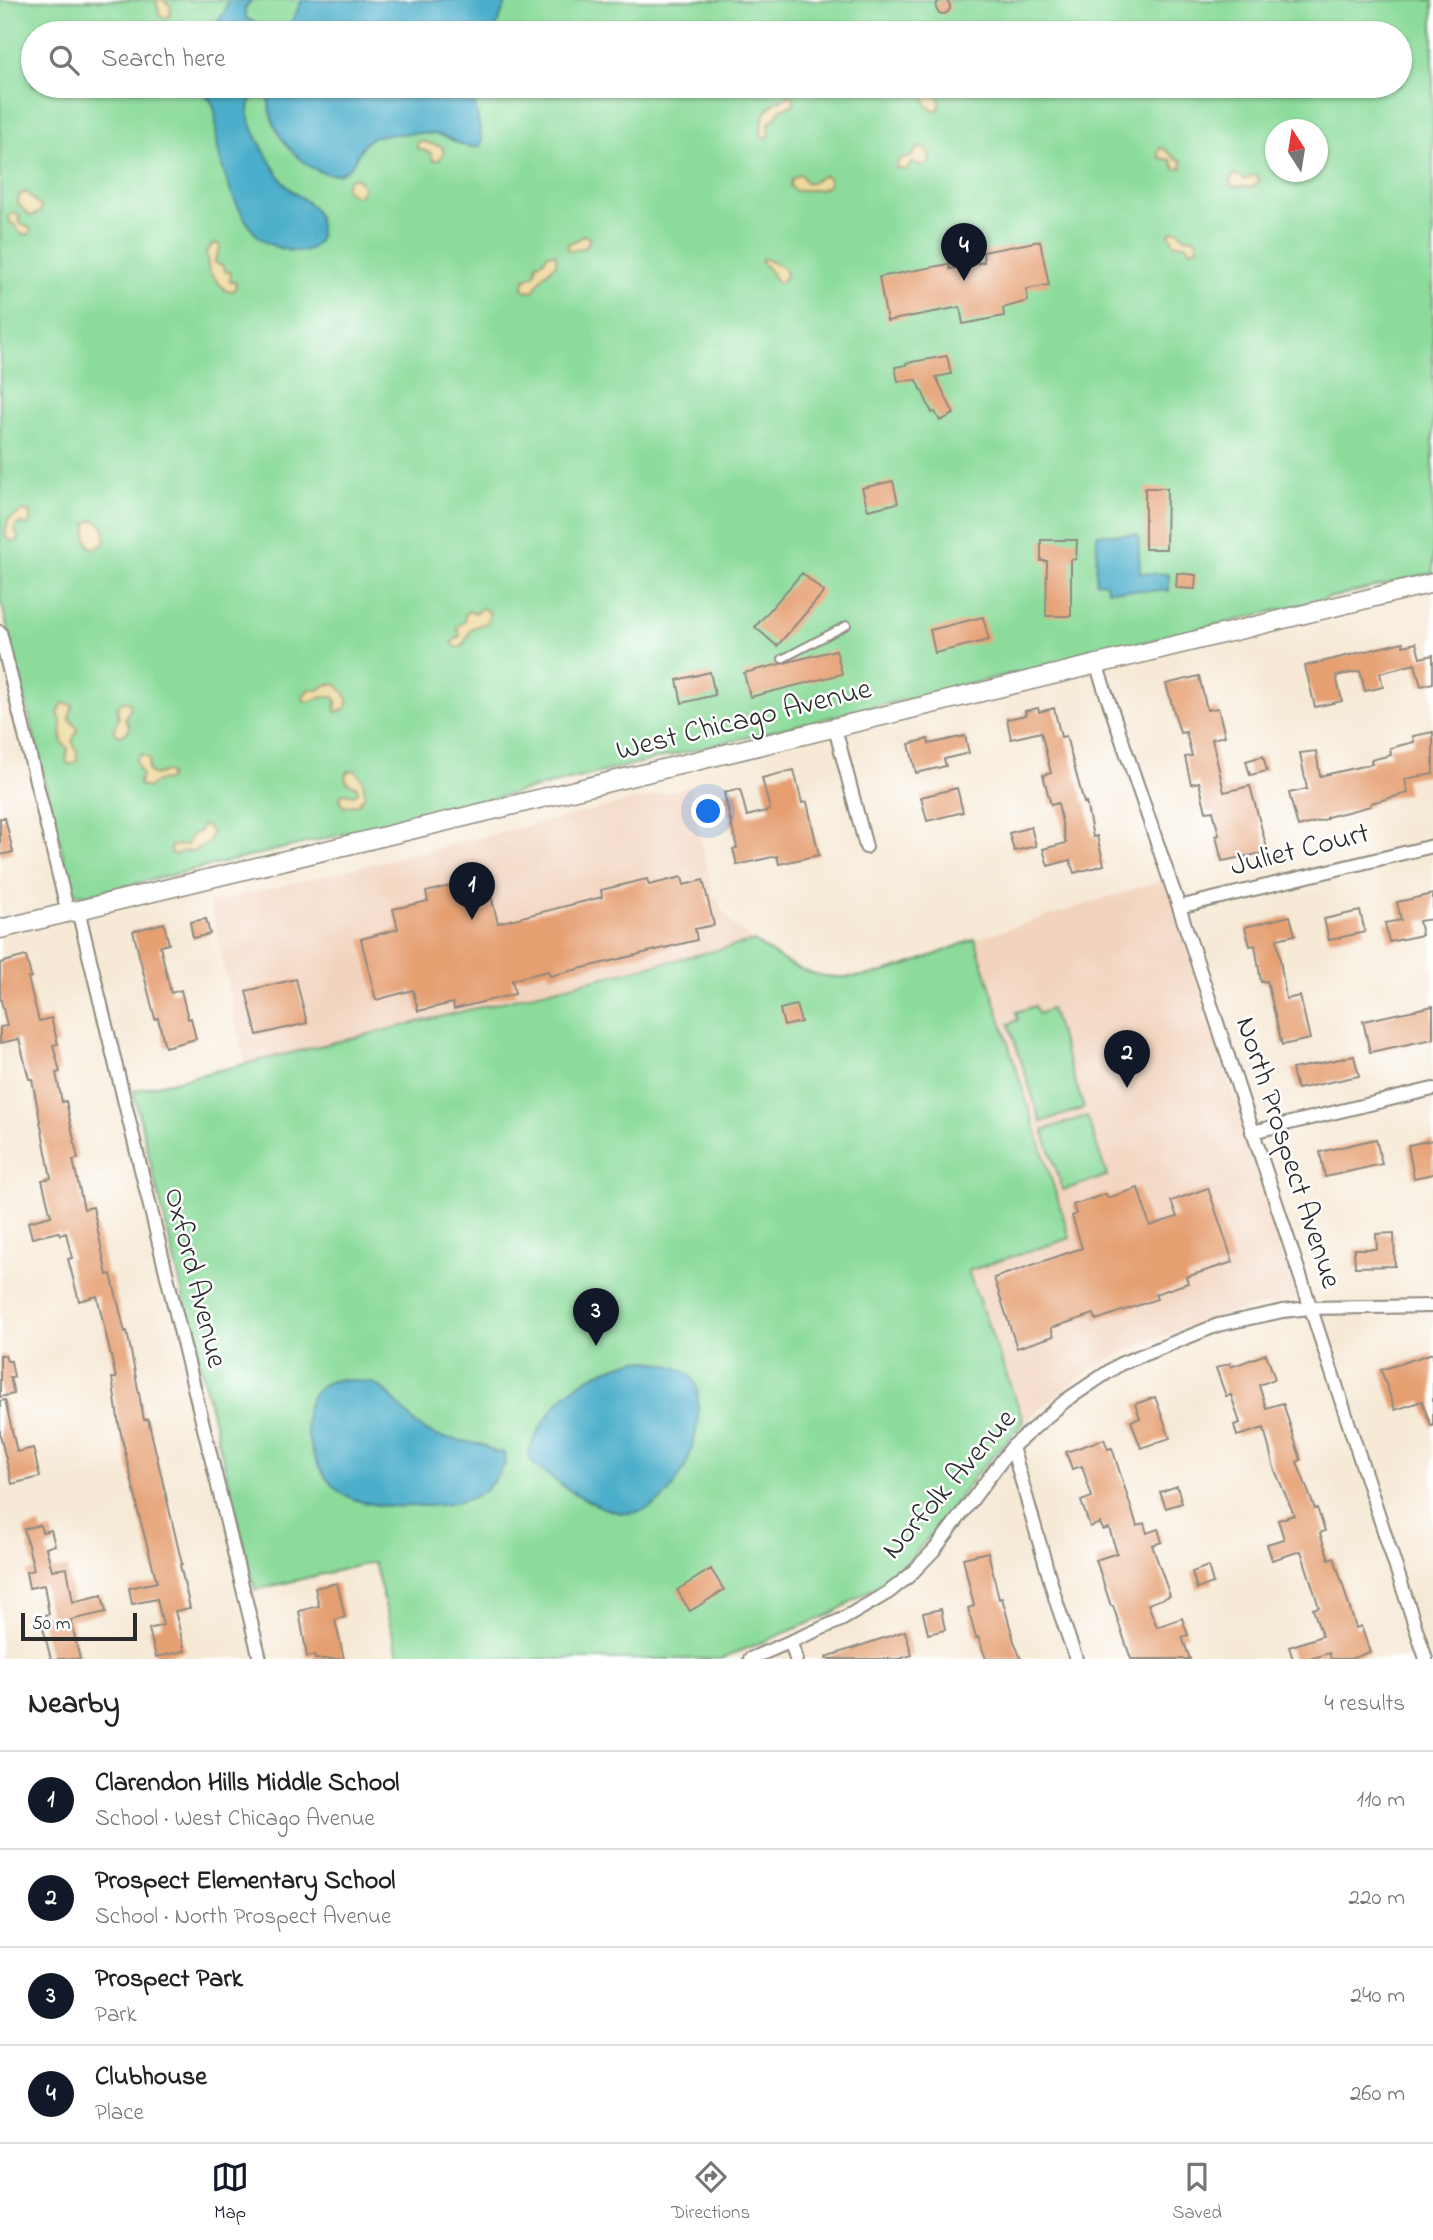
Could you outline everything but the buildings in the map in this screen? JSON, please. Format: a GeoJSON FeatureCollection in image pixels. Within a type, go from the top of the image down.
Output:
{"type":"FeatureCollection","features":[{"type":"Feature","properties":{"kind":"main road","name":"West Chicago Avenue"},"geometry":{"type":"LineString","coordinates":[[0,929],[1433,583]]}},
{"type":"Feature","properties":{"kind":"street","name":"Oxford Avenue"},"geometry":{"type":"LineString","coordinates":[[0,632],[73,911],[260,1659]]}},
{"type":"Feature","properties":{"kind":"street","name":"North Prospect Avenue"},"geometry":{"type":"LineString","coordinates":[[1096,664],[1179,907],[1426,1659]]}},
{"type":"Feature","properties":{"kind":"street"},"geometry":{"type":"LineString","coordinates":[[835,727],[866,847]]}},
{"type":"Feature","properties":{"kind":"street","name":"Juliet Court"},"geometry":{"type":"LineString","coordinates":[[1179,907],[1433,846]]}},
{"type":"Feature","properties":{"kind":"street"},"geometry":{"type":"LineString","coordinates":[[1252,1132],[1433,1089]]}},
{"type":"Feature","properties":{"kind":"street","name":"Norfolk Avenue"},"geometry":{"type":"LineString","coordinates":[[750,1659],[791,1643],[868,1606],[909,1576],[935,1549],[1012,1447],[1065,1401],[1120,1364],[1218,1325],[1283,1311],[1310,1308],[1433,1307]]}},
{"type":"Feature","properties":{"kind":"street"},"geometry":{"type":"LineString","coordinates":[[1012,1447],[1057,1604],[1076,1659]]}},
{"type":"Feature","properties":{"kind":"street"},"geometry":{"type":"LineString","coordinates":[[791,1643],[796,1659]]}},
{"type":"Feature","properties":{"kind":"lane"},"geometry":{"type":"LineString","coordinates":[[782,659],[847,625]]}},
{"type":"Feature","properties":{"kind":"shaded area"},"geometry":{"type":"Polygon","coordinates":[[[689,787],[713,893],[735,927],[754,941],[245,1065],[210,903],[689,787]]]}},
{"type":"Feature","properties":{"kind":"shaded area"},"geometry":{"type":"Polygon","coordinates":[[[1166,879],[1298,1300],[1235,1312],[1143,1343],[1090,1369],[1024,1422],[967,1271],[1070,1238],[975,939],[1166,879]]]}},
{"type":"Feature","properties":{"kind":"green space"},"geometry":{"type":"Polygon","coordinates":[[[0,0],[1433,0],[1433,573],[93,894],[78,895],[71,889],[0,597],[0,0]]]}},
{"type":"Feature","properties":{"kind":"green space"},"geometry":{"type":"Polygon","coordinates":[[[975,939],[1070,1238],[968,1271],[1024,1422],[978,1472],[907,1563],[885,1581],[831,1614],[721,1659],[399,1659],[374,1562],[255,1590],[133,1091],[754,941],[805,971],[848,977],[891,970],[975,939]]]}},
{"type":"Feature","properties":{"kind":"green space"},"geometry":{"type":"Polygon","coordinates":[[[1035,1006],[1038,1014],[1051,1009],[1084,1108],[1041,1122],[1009,1024],[1018,1020],[1016,1012],[1035,1006]]]}},
{"type":"Feature","properties":{"kind":"green space"},"geometry":{"type":"Polygon","coordinates":[[[1087,1116],[1107,1176],[1063,1190],[1043,1130],[1087,1116]]]}},
{"type":"Feature","properties":{"kind":"sand"},"geometry":{"type":"Polygon","coordinates":[[[156,0],[163,0],[171,6],[170,16],[160,16],[156,0]]]}},
{"type":"Feature","properties":{"kind":"sand"},"geometry":{"type":"Polygon","coordinates":[[[784,98],[794,98],[794,104],[779,110],[769,123],[770,134],[764,138],[761,135],[765,114],[784,98]]]}},
{"type":"Feature","properties":{"kind":"sand"},"geometry":{"type":"Polygon","coordinates":[[[925,98],[940,100],[940,108],[935,110],[927,105],[925,98]]]}},
{"type":"Feature","properties":{"kind":"sand"},"geometry":{"type":"Polygon","coordinates":[[[417,142],[443,147],[439,160],[433,160],[431,153],[417,148],[417,142]]]}},
{"type":"Feature","properties":{"kind":"sand"},"geometry":{"type":"Polygon","coordinates":[[[918,147],[926,150],[930,156],[927,164],[912,163],[906,170],[896,168],[899,159],[911,157],[918,147]]]}},
{"type":"Feature","properties":{"kind":"sand"},"geometry":{"type":"Polygon","coordinates":[[[1160,148],[1182,160],[1182,168],[1175,169],[1171,160],[1160,158],[1160,148]]]}},
{"type":"Feature","properties":{"kind":"sand"},"geometry":{"type":"Polygon","coordinates":[[[800,174],[810,183],[824,175],[829,179],[829,185],[817,190],[795,191],[790,186],[791,180],[800,174]]]}},
{"type":"Feature","properties":{"kind":"sand"},"geometry":{"type":"Polygon","coordinates":[[[1233,175],[1245,180],[1253,175],[1258,177],[1259,181],[1252,188],[1232,187],[1230,182],[1233,175]]]}},
{"type":"Feature","properties":{"kind":"sand"},"geometry":{"type":"Polygon","coordinates":[[[356,177],[364,188],[355,196],[347,191],[345,186],[349,179],[356,177]]]}},
{"type":"Feature","properties":{"kind":"sand"},"geometry":{"type":"Polygon","coordinates":[[[26,192],[41,207],[40,212],[32,216],[18,204],[19,195],[26,192]]]}},
{"type":"Feature","properties":{"kind":"sand"},"geometry":{"type":"Polygon","coordinates":[[[12,213],[19,214],[20,223],[30,228],[28,235],[19,233],[10,222],[12,213]]]}},
{"type":"Feature","properties":{"kind":"sand"},"geometry":{"type":"Polygon","coordinates":[[[1178,230],[1186,238],[1197,240],[1198,248],[1191,250],[1186,244],[1175,244],[1169,234],[1178,230]]]}},
{"type":"Feature","properties":{"kind":"sand"},"geometry":{"type":"Polygon","coordinates":[[[583,235],[590,238],[586,247],[570,251],[567,247],[569,243],[583,235]]]}},
{"type":"Feature","properties":{"kind":"sand"},"geometry":{"type":"Polygon","coordinates":[[[213,244],[219,244],[220,248],[214,262],[223,266],[226,272],[231,272],[230,282],[236,284],[234,291],[226,291],[209,272],[206,252],[213,244]]]}},
{"type":"Feature","properties":{"kind":"sand"},"geometry":{"type":"Polygon","coordinates":[[[548,254],[556,254],[556,264],[533,291],[527,292],[523,288],[524,280],[535,274],[537,263],[543,261],[548,254]]]}},
{"type":"Feature","properties":{"kind":"sand"},"geometry":{"type":"Polygon","coordinates":[[[763,258],[783,267],[785,278],[779,283],[761,262],[763,258]]]}},
{"type":"Feature","properties":{"kind":"sand"},"geometry":{"type":"Polygon","coordinates":[[[23,511],[30,513],[30,523],[27,526],[17,524],[15,530],[19,540],[12,542],[5,536],[8,520],[23,511]]]}},
{"type":"Feature","properties":{"kind":"sand"},"geometry":{"type":"Polygon","coordinates":[[[92,520],[100,523],[105,531],[105,543],[96,548],[90,547],[86,537],[87,524],[92,520]]]}},
{"type":"Feature","properties":{"kind":"sand"},"geometry":{"type":"Polygon","coordinates":[[[482,608],[489,612],[489,619],[486,623],[472,628],[462,647],[455,647],[452,642],[460,636],[457,627],[465,621],[465,615],[469,611],[475,613],[482,608]]]}},
{"type":"Feature","properties":{"kind":"sand"},"geometry":{"type":"Polygon","coordinates":[[[335,684],[345,695],[345,709],[336,712],[337,701],[332,696],[304,701],[303,696],[309,689],[319,690],[325,685],[335,684]]]}},
{"type":"Feature","properties":{"kind":"sand"},"geometry":{"type":"Polygon","coordinates":[[[123,701],[129,702],[131,707],[125,718],[129,730],[122,736],[113,731],[119,718],[117,707],[123,701]]]}},
{"type":"Feature","properties":{"kind":"sand"},"geometry":{"type":"Polygon","coordinates":[[[63,703],[73,705],[69,718],[78,729],[72,741],[77,751],[77,761],[70,765],[66,761],[68,749],[62,742],[58,712],[63,703]]]}},
{"type":"Feature","properties":{"kind":"sand"},"geometry":{"type":"Polygon","coordinates":[[[143,754],[150,759],[150,773],[155,775],[166,771],[170,775],[168,780],[157,781],[147,788],[139,785],[142,775],[136,761],[143,754]]]}},
{"type":"Feature","properties":{"kind":"sand"},"geometry":{"type":"Polygon","coordinates":[[[355,770],[363,780],[365,795],[358,804],[344,807],[340,796],[358,792],[357,787],[347,782],[345,777],[348,771],[355,770]]]}},
{"type":"Feature","properties":{"kind":"sand"},"geometry":{"type":"Polygon","coordinates":[[[202,825],[212,832],[209,842],[194,851],[175,855],[171,853],[171,846],[187,845],[192,834],[199,832],[202,825]]]}},
{"type":"Feature","properties":{"kind":"water"},"geometry":{"type":"Polygon","coordinates":[[[228,0],[252,0],[245,8],[246,18],[252,21],[217,21],[225,11],[228,0]]]}},
{"type":"Feature","properties":{"kind":"water"},"geometry":{"type":"Polygon","coordinates":[[[302,0],[507,0],[499,21],[292,21],[302,0]]]}},
{"type":"Feature","properties":{"kind":"water"},"geometry":{"type":"Polygon","coordinates":[[[208,98],[252,98],[249,117],[265,154],[284,182],[318,215],[320,232],[318,241],[312,247],[305,251],[296,251],[276,247],[260,238],[251,228],[234,199],[224,172],[213,105],[208,98]]]}},
{"type":"Feature","properties":{"kind":"water"},"geometry":{"type":"Polygon","coordinates":[[[269,98],[474,98],[482,141],[480,146],[474,147],[434,134],[379,135],[362,146],[348,169],[333,174],[323,173],[304,162],[287,145],[274,123],[269,98]]]}},
{"type":"Feature","properties":{"kind":"water"},"geometry":{"type":"Polygon","coordinates":[[[1097,534],[1138,535],[1140,573],[1169,574],[1169,591],[1107,590],[1106,583],[1096,582],[1097,534]]]}},
{"type":"Feature","properties":{"kind":"water"},"geometry":{"type":"Polygon","coordinates":[[[638,1360],[682,1370],[693,1379],[697,1388],[698,1421],[689,1456],[672,1488],[660,1501],[646,1509],[622,1513],[601,1507],[565,1487],[533,1464],[529,1451],[548,1416],[570,1390],[599,1373],[638,1360]]]}},
{"type":"Feature","properties":{"kind":"water"},"geometry":{"type":"Polygon","coordinates":[[[343,1379],[373,1383],[386,1391],[417,1425],[436,1436],[483,1445],[495,1452],[504,1453],[505,1465],[485,1490],[454,1503],[389,1506],[348,1497],[328,1480],[318,1465],[307,1428],[307,1411],[313,1395],[324,1384],[343,1379]]]}},
{"type":"Feature","properties":{"kind":"place","name":"Clubhouse"},"geometry":{"type":"Point","coordinates":[964,281]}},
{"type":"Feature","properties":{"kind":"place","name":"Clarendon Hills Middle School"},"geometry":{"type":"Point","coordinates":[472,920]}},
{"type":"Feature","properties":{"kind":"place","name":"Prospect Elementary School"},"geometry":{"type":"Point","coordinates":[1127,1088]}},
{"type":"Feature","properties":{"kind":"place","name":"Prospect Park"},"geometry":{"type":"Point","coordinates":[596,1346]}}]}
